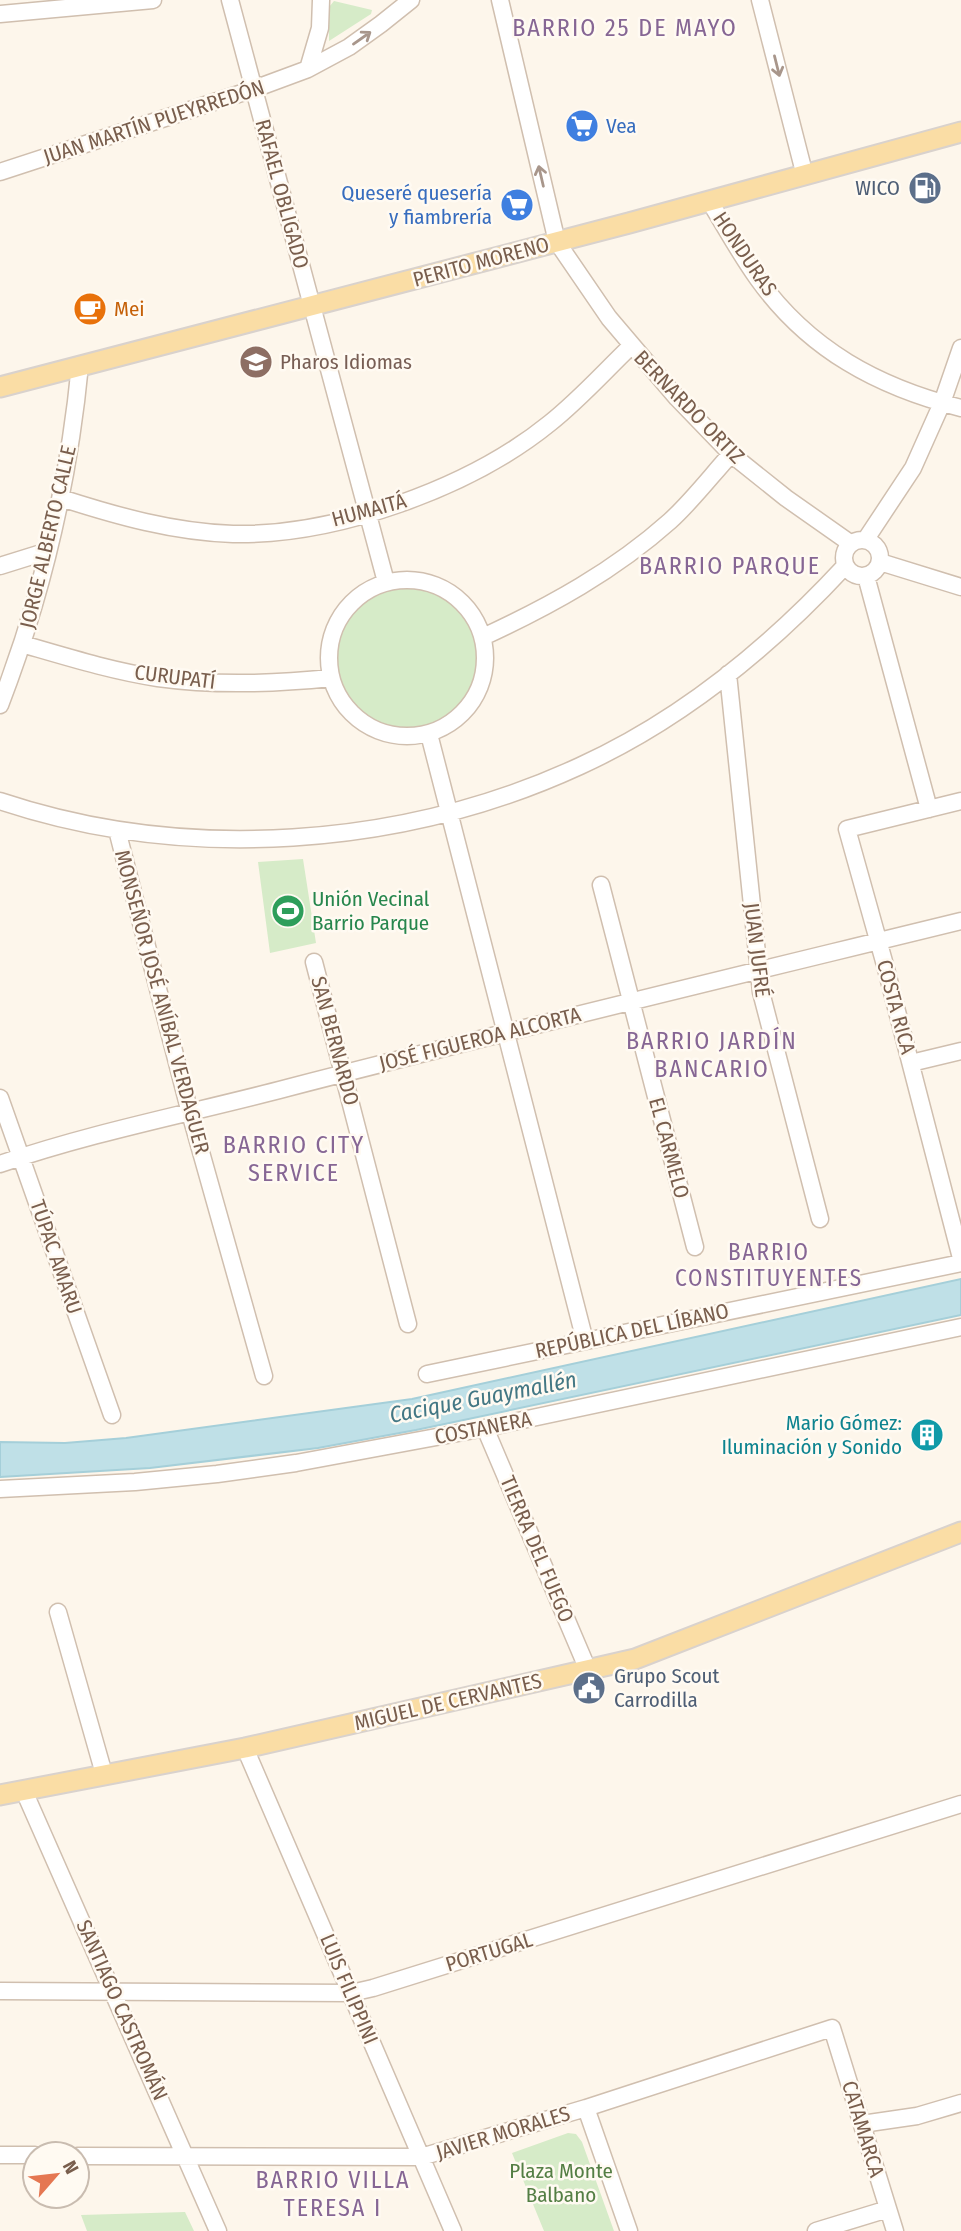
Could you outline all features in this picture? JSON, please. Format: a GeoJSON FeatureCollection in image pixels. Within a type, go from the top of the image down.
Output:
{"type":"FeatureCollection","features":[{"type":"Feature","properties":{"kind":"main road","name":"PERITO MORENO"},"geometry":{"type":"LineString","coordinates":[[0,387],[710,202],[961,132]]}},
{"type":"Feature","properties":{"kind":"main road","name":"MIGUEL DE CERVANTES"},"geometry":{"type":"LineString","coordinates":[[0,1795],[245,1748],[635,1659],[961,1532]]}},
{"type":"Feature","properties":{"kind":"street"},"geometry":{"type":"LineString","coordinates":[[0,14],[153,0]]}},
{"type":"Feature","properties":{"kind":"street","name":"RAFAEL OBLIGADO"},"geometry":{"type":"LineString","coordinates":[[230,0],[386,582]]}},
{"type":"Feature","properties":{"kind":"street"},"geometry":{"type":"LineString","coordinates":[[308,69],[320,28],[321,0]]}},
{"type":"Feature","properties":{"kind":"street","name":"JUAN MARTÍN PUEYRREDÓN"},"geometry":{"type":"LineString","coordinates":[[0,172],[308,69],[349,47],[411,0]]}},
{"type":"Feature","properties":{"kind":"street"},"geometry":{"type":"LineString","coordinates":[[500,0],[557,242]]}},
{"type":"Feature","properties":{"kind":"street"},"geometry":{"type":"LineString","coordinates":[[760,0],[805,176]]}},
{"type":"Feature","properties":{"kind":"street","name":"HONDURAS"},"geometry":{"type":"LineString","coordinates":[[710,202],[759,280],[805,330],[837,356],[875,379],[961,408]]}},
{"type":"Feature","properties":{"kind":"street","name":"BERNARDO ORTIZ"},"geometry":{"type":"LineString","coordinates":[[557,242],[631,346],[677,398],[732,453],[786,498],[858,541],[871,542],[879,550],[880,562]]}},
{"type":"Feature","properties":{"kind":"street","name":"HUMAITÁ"},"geometry":{"type":"LineString","coordinates":[[61,498],[158,525],[234,534],[290,529],[368,513],[441,488],[509,453],[550,423],[631,346]]}},
{"type":"Feature","properties":{"kind":"street"},"geometry":{"type":"LineString","coordinates":[[961,348],[942,403],[913,468],[858,541],[844,552],[845,566],[853,574],[866,576],[874,572],[880,562],[961,587]]}},
{"type":"Feature","properties":{"kind":"street","name":"JORGE ALBERTO CALLE"},"geometry":{"type":"LineString","coordinates":[[0,705],[22,644],[61,498],[71,445],[80,365]]}},
{"type":"Feature","properties":{"kind":"street"},"geometry":{"type":"LineString","coordinates":[[483,637],[562,598],[631,553],[683,508],[732,453]]}},
{"type":"Feature","properties":{"kind":"street"},"geometry":{"type":"LineString","coordinates":[[0,566],[48,551]]}},
{"type":"Feature","properties":{"kind":"street"},"geometry":{"type":"LineString","coordinates":[[0,801],[117,830],[220,838],[300,836],[363,830],[449,812],[523,789],[582,766],[656,724],[728,674],[795,617],[845,566]]}},
{"type":"Feature","properties":{"kind":"street"},"geometry":{"type":"LineString","coordinates":[[866,576],[929,809],[961,802]]}},
{"type":"Feature","properties":{"kind":"street"},"geometry":{"type":"LineString","coordinates":[[410,579],[434,584],[456,596],[472,615],[483,637],[486,657],[476,696],[464,713],[448,726],[429,734],[404,737],[380,732],[358,720],[341,701],[331,678],[328,654],[333,629],[345,608],[363,592],[386,582],[410,579]]}},
{"type":"Feature","properties":{"kind":"street","name":"CURUPATÍ"},"geometry":{"type":"LineString","coordinates":[[22,644],[109,668],[176,680],[259,684],[331,678]]}},
{"type":"Feature","properties":{"kind":"street","name":"JUAN JUFRÉ"},"geometry":{"type":"LineString","coordinates":[[728,674],[761,992],[820,1219]]}},
{"type":"Feature","properties":{"kind":"street"},"geometry":{"type":"LineString","coordinates":[[429,734],[585,1341]]}},
{"type":"Feature","properties":{"kind":"street","name":"COSTA RICA"},"geometry":{"type":"LineString","coordinates":[[929,809],[847,829],[961,1260]]}},
{"type":"Feature","properties":{"kind":"street","name":"MONSEÑOR JOSÉ ANÍBAL VERDAGUER"},"geometry":{"type":"LineString","coordinates":[[117,830],[190,1113],[264,1376]]}},
{"type":"Feature","properties":{"kind":"street","name":"EL CARMELO"},"geometry":{"type":"LineString","coordinates":[[601,885],[695,1247]]}},
{"type":"Feature","properties":{"kind":"street","name":"JOSÉ FIGUEROA ALCORTA"},"geometry":{"type":"LineString","coordinates":[[0,1164],[48,1147],[630,1000],[961,920]]}},
{"type":"Feature","properties":{"kind":"street","name":"SAN BERNARDO"},"geometry":{"type":"LineString","coordinates":[[314,962],[408,1324]]}},
{"type":"Feature","properties":{"kind":"street"},"geometry":{"type":"LineString","coordinates":[[911,1063],[961,1051]]}},
{"type":"Feature","properties":{"kind":"street","name":"TÚPAC AMARU"},"geometry":{"type":"LineString","coordinates":[[0,1098],[112,1415]]}},
{"type":"Feature","properties":{"kind":"street","name":"REPÚBLICA DEL LÍBANO"},"geometry":{"type":"LineString","coordinates":[[428,1374],[961,1260]]}},
{"type":"Feature","properties":{"kind":"street","name":"COSTANERA"},"geometry":{"type":"LineString","coordinates":[[0,1489],[135,1482],[296,1463],[485,1428],[961,1326]]}},
{"type":"Feature","properties":{"kind":"street","name":"TIERRA DEL FUEGO"},"geometry":{"type":"LineString","coordinates":[[485,1428],[588,1670]]}},
{"type":"Feature","properties":{"kind":"street"},"geometry":{"type":"LineString","coordinates":[[58,1612],[104,1774]]}},
{"type":"Feature","properties":{"kind":"street","name":"LUIS FILIPPINI"},"geometry":{"type":"LineString","coordinates":[[245,1748],[453,2231]]}},
{"type":"Feature","properties":{"kind":"street","name":"SANTIAGO CASTROMÁN"},"geometry":{"type":"LineString","coordinates":[[24,1790],[218,2231]]}},
{"type":"Feature","properties":{"kind":"street","name":"PORTUGAL"},"geometry":{"type":"LineString","coordinates":[[0,1991],[351,1993],[961,1804]]}},
{"type":"Feature","properties":{"kind":"street","name":"JAVIER MORALES"},"geometry":{"type":"LineString","coordinates":[[91,2156],[421,2157],[586,2108],[832,2028]]}},
{"type":"Feature","properties":{"kind":"street","name":"CATAMARCA"},"geometry":{"type":"LineString","coordinates":[[832,2028],[895,2231]]}},
{"type":"Feature","properties":{"kind":"street"},"geometry":{"type":"LineString","coordinates":[[862,2123],[917,2116],[961,2103]]}},
{"type":"Feature","properties":{"kind":"street"},"geometry":{"type":"LineString","coordinates":[[586,2108],[629,2231]]}},
{"type":"Feature","properties":{"kind":"street"},"geometry":{"type":"LineString","coordinates":[[0,2155],[21,2155]]}},
{"type":"Feature","properties":{"kind":"street"},"geometry":{"type":"LineString","coordinates":[[817,2231],[888,2209]]}},
{"type":"Feature","properties":{"kind":"green space"},"geometry":{"type":"Polygon","coordinates":[[[334,1],[372,10],[371,14],[329,41],[329,7],[334,1]]]}},
{"type":"Feature","properties":{"kind":"green space"},"geometry":{"type":"Polygon","coordinates":[[[407,580],[437,586],[462,603],[479,628],[485,658],[479,688],[462,713],[437,730],[407,736],[377,730],[352,713],[335,688],[329,658],[335,628],[352,603],[377,586],[407,580]]]}},
{"type":"Feature","properties":{"kind":"green space","name":"Unión Vecinal Barrio Parque"},"geometry":{"type":"Polygon","coordinates":[[[303,859],[316,943],[270,953],[258,862],[303,859]]]}},
{"type":"Feature","properties":{"kind":"green space","name":"Plaza Monte Balbano"},"geometry":{"type":"Polygon","coordinates":[[[568,2133],[576,2134],[582,2142],[614,2231],[544,2231],[512,2153],[568,2133]]]}},
{"type":"Feature","properties":{"kind":"green space"},"geometry":{"type":"Polygon","coordinates":[[[185,2212],[194,2231],[87,2231],[81,2215],[185,2212]]]}},
{"type":"Feature","properties":{"kind":"water","name":"Cacique Guaymallén"},"geometry":{"type":"Polygon","coordinates":[[[961,1279],[961,1315],[416,1430],[318,1448],[150,1468],[0,1477],[0,1442],[65,1443],[126,1438],[412,1399],[961,1279]]]}},
{"type":"Feature","properties":{"kind":"place","name":"Vea"},"geometry":{"type":"Point","coordinates":[582,126]}},
{"type":"Feature","properties":{"kind":"place","name":"WICO"},"geometry":{"type":"Point","coordinates":[925,188]}},
{"type":"Feature","properties":{"kind":"place","name":"Queseré quesería y fiambrería"},"geometry":{"type":"Point","coordinates":[517,205]}},
{"type":"Feature","properties":{"kind":"place","name":"Mei"},"geometry":{"type":"Point","coordinates":[90,309]}},
{"type":"Feature","properties":{"kind":"place","name":"Pharos Idiomas"},"geometry":{"type":"Point","coordinates":[256,362]}},
{"type":"Feature","properties":{"kind":"place","name":"Unión Vecinal Barrio Parque"},"geometry":{"type":"Point","coordinates":[288,911]}},
{"type":"Feature","properties":{"kind":"place","name":"Mario Gómez: Iluminación y Sonido"},"geometry":{"type":"Point","coordinates":[927,1435]}},
{"type":"Feature","properties":{"kind":"place","name":"Grupo Scout Carrodilla"},"geometry":{"type":"Point","coordinates":[589,1688]}},
{"type":"Feature","properties":{"kind":"district","name":"BARRIO 25 DE MAYO"},"geometry":{"type":"Point","coordinates":[625,28]}},
{"type":"Feature","properties":{"kind":"district","name":"BARRIO PARQUE"},"geometry":{"type":"Point","coordinates":[730,566]}},
{"type":"Feature","properties":{"kind":"district","name":"BARRIO JARDÍN BANCARIO"},"geometry":{"type":"Point","coordinates":[712,1055]}},
{"type":"Feature","properties":{"kind":"district","name":"BARRIO CITY SERVICE"},"geometry":{"type":"Point","coordinates":[294,1159]}},
{"type":"Feature","properties":{"kind":"district","name":"BARRIO CONSTITUYENTES"},"geometry":{"type":"Point","coordinates":[769,1265]}},
{"type":"Feature","properties":{"kind":"district","name":"BARRIO VILLA TERESA I"},"geometry":{"type":"Point","coordinates":[333,2194]}}]}
